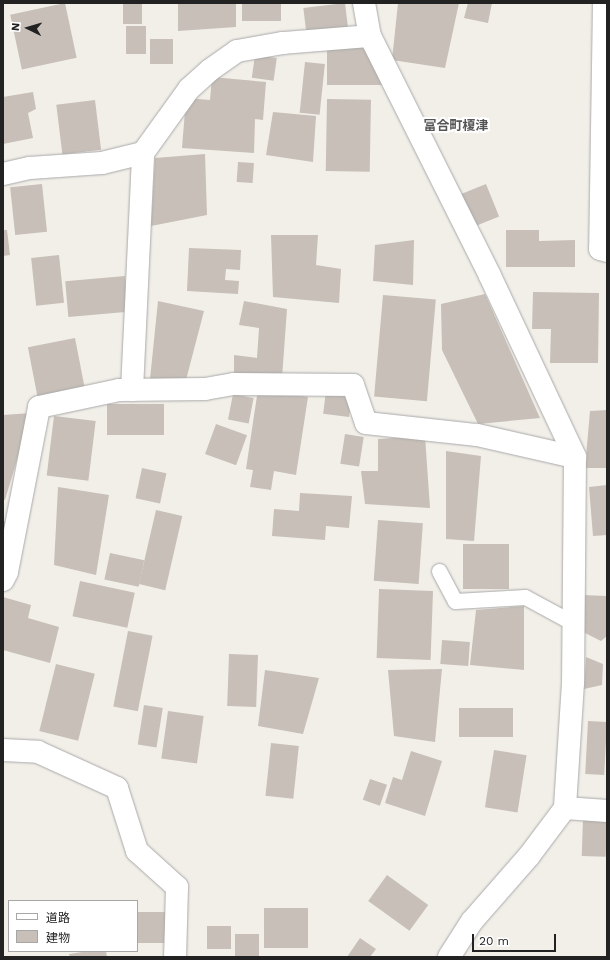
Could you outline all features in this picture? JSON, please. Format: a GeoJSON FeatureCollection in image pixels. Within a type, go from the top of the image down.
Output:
{"type":"FeatureCollection","features":[{"type":"Feature","properties":{"kind":"street"},"geometry":{"type":"LineString","coordinates":[[364,3],[370,36],[490,276],[575,457],[573,683],[565,808],[529,856],[472,921],[449,957]]}},
{"type":"Feature","properties":{"kind":"street"},"geometry":{"type":"LineString","coordinates":[[607,3],[604,3],[600,249],[607,251]]}},
{"type":"Feature","properties":{"kind":"street"},"geometry":{"type":"LineString","coordinates":[[132,390],[143,153],[189,89],[210,70],[237,51],[283,43],[370,36]]}},
{"type":"Feature","properties":{"kind":"street"},"geometry":{"type":"LineString","coordinates":[[3,174],[30,168],[102,163],[143,153]]}},
{"type":"Feature","properties":{"kind":"street"},"geometry":{"type":"LineString","coordinates":[[3,580],[7,572],[39,407],[119,390],[205,389],[234,384],[353,385],[366,423],[477,435],[575,457]]}},
{"type":"Feature","properties":{"kind":"street"},"geometry":{"type":"LineString","coordinates":[[3,750],[38,752],[117,788],[137,851],[177,887],[175,957]]}},
{"type":"Feature","properties":{"kind":"street"},"geometry":{"type":"LineString","coordinates":[[565,808],[607,811]]}},
{"type":"Feature","properties":{"kind":"lane"},"geometry":{"type":"LineString","coordinates":[[439,571],[455,601],[525,597],[573,623]]}},
{"type":"Feature","properties":{"kind":"building"},"geometry":{"type":"Polygon","coordinates":[[[65,3],[77,58],[22,69],[10,15],[65,3]]]}},
{"type":"Feature","properties":{"kind":"building"},"geometry":{"type":"Polygon","coordinates":[[[123,3],[142,3],[142,24],[123,24],[123,3]]]}},
{"type":"Feature","properties":{"kind":"building"},"geometry":{"type":"Polygon","coordinates":[[[178,3],[236,3],[236,27],[178,31],[178,3]]]}},
{"type":"Feature","properties":{"kind":"building"},"geometry":{"type":"Polygon","coordinates":[[[242,3],[281,3],[281,21],[242,21],[242,3]]]}},
{"type":"Feature","properties":{"kind":"building"},"geometry":{"type":"Polygon","coordinates":[[[345,3],[348,28],[306,33],[303,8],[345,3]]]}},
{"type":"Feature","properties":{"kind":"building"},"geometry":{"type":"Polygon","coordinates":[[[398,3],[459,3],[445,68],[392,60],[398,3]]]}},
{"type":"Feature","properties":{"kind":"building"},"geometry":{"type":"Polygon","coordinates":[[[468,3],[492,3],[488,23],[464,18],[468,3]]]}},
{"type":"Feature","properties":{"kind":"building"},"geometry":{"type":"Polygon","coordinates":[[[126,26],[146,26],[146,54],[126,54],[126,26]]]}},
{"type":"Feature","properties":{"kind":"building"},"geometry":{"type":"Polygon","coordinates":[[[150,39],[173,39],[173,64],[150,64],[150,39]]]}},
{"type":"Feature","properties":{"kind":"building"},"geometry":{"type":"Polygon","coordinates":[[[327,46],[365,46],[382,85],[327,85],[327,46]]]}},
{"type":"Feature","properties":{"kind":"building"},"geometry":{"type":"Polygon","coordinates":[[[255,55],[277,58],[274,81],[252,78],[255,55]]]}},
{"type":"Feature","properties":{"kind":"building"},"geometry":{"type":"Polygon","coordinates":[[[305,62],[325,64],[320,115],[300,113],[305,62]]]}},
{"type":"Feature","properties":{"kind":"building"},"geometry":{"type":"Polygon","coordinates":[[[212,77],[266,82],[263,120],[255,119],[254,153],[182,148],[186,98],[210,100],[212,77]]]}},
{"type":"Feature","properties":{"kind":"building"},"geometry":{"type":"Polygon","coordinates":[[[33,92],[36,109],[28,113],[33,138],[3,144],[3,97],[33,92]]]}},
{"type":"Feature","properties":{"kind":"building"},"geometry":{"type":"Polygon","coordinates":[[[327,99],[371,100],[370,172],[326,171],[327,99]]]}},
{"type":"Feature","properties":{"kind":"building"},"geometry":{"type":"Polygon","coordinates":[[[95,100],[101,150],[62,154],[56,105],[95,100]]]}},
{"type":"Feature","properties":{"kind":"building"},"geometry":{"type":"Polygon","coordinates":[[[273,112],[316,116],[313,162],[266,155],[273,112]]]}},
{"type":"Feature","properties":{"kind":"building"},"geometry":{"type":"Polygon","coordinates":[[[205,154],[207,215],[151,226],[155,158],[205,154]]]}},
{"type":"Feature","properties":{"kind":"building"},"geometry":{"type":"Polygon","coordinates":[[[238,162],[254,163],[253,183],[237,182],[238,162]]]}},
{"type":"Feature","properties":{"kind":"building"},"geometry":{"type":"Polygon","coordinates":[[[42,184],[47,232],[15,235],[10,187],[42,184]]]}},
{"type":"Feature","properties":{"kind":"building"},"geometry":{"type":"Polygon","coordinates":[[[486,184],[499,216],[469,228],[456,196],[486,184]]]}},
{"type":"Feature","properties":{"kind":"building"},"geometry":{"type":"Polygon","coordinates":[[[3,230],[7,230],[10,255],[3,256],[3,230]]]}},
{"type":"Feature","properties":{"kind":"building"},"geometry":{"type":"Polygon","coordinates":[[[506,230],[539,230],[539,241],[575,240],[575,267],[506,267],[506,230]]]}},
{"type":"Feature","properties":{"kind":"building"},"geometry":{"type":"Polygon","coordinates":[[[271,235],[318,235],[316,265],[341,269],[339,303],[273,297],[271,235]]]}},
{"type":"Feature","properties":{"kind":"building"},"geometry":{"type":"Polygon","coordinates":[[[414,240],[413,285],[373,281],[375,245],[414,240]]]}},
{"type":"Feature","properties":{"kind":"building"},"geometry":{"type":"Polygon","coordinates":[[[189,248],[241,250],[240,270],[226,269],[225,280],[239,281],[238,294],[187,291],[189,248]]]}},
{"type":"Feature","properties":{"kind":"building"},"geometry":{"type":"Polygon","coordinates":[[[59,255],[64,303],[36,306],[31,258],[59,255]]]}},
{"type":"Feature","properties":{"kind":"building"},"geometry":{"type":"Polygon","coordinates":[[[125,276],[128,312],[68,317],[65,281],[125,276]]]}},
{"type":"Feature","properties":{"kind":"building"},"geometry":{"type":"Polygon","coordinates":[[[533,292],[599,293],[598,363],[550,363],[551,329],[532,329],[533,292]]]}},
{"type":"Feature","properties":{"kind":"building"},"geometry":{"type":"Polygon","coordinates":[[[485,294],[540,418],[478,424],[442,350],[441,304],[485,294]]]}},
{"type":"Feature","properties":{"kind":"building"},"geometry":{"type":"Polygon","coordinates":[[[383,295],[436,300],[427,401],[374,397],[383,295]]]}},
{"type":"Feature","properties":{"kind":"building"},"geometry":{"type":"Polygon","coordinates":[[[158,301],[204,311],[186,380],[150,379],[158,301]]]}},
{"type":"Feature","properties":{"kind":"building"},"geometry":{"type":"Polygon","coordinates":[[[244,301],[287,309],[282,378],[234,375],[234,355],[257,358],[259,328],[239,325],[244,301]]]}},
{"type":"Feature","properties":{"kind":"building"},"geometry":{"type":"Polygon","coordinates":[[[75,338],[85,388],[38,397],[28,347],[75,338]]]}},
{"type":"Feature","properties":{"kind":"building"},"geometry":{"type":"Polygon","coordinates":[[[258,389],[308,397],[296,475],[274,471],[271,490],[250,487],[253,470],[246,469],[258,389]]]}},
{"type":"Feature","properties":{"kind":"building"},"geometry":{"type":"Polygon","coordinates":[[[326,391],[352,394],[349,417],[323,414],[326,391]]]}},
{"type":"Feature","properties":{"kind":"building"},"geometry":{"type":"Polygon","coordinates":[[[233,394],[254,398],[249,424],[228,420],[233,394]]]}},
{"type":"Feature","properties":{"kind":"building"},"geometry":{"type":"Polygon","coordinates":[[[107,404],[164,404],[164,435],[107,435],[107,404]]]}},
{"type":"Feature","properties":{"kind":"building"},"geometry":{"type":"Polygon","coordinates":[[[607,410],[607,468],[585,468],[590,411],[607,410]]]}},
{"type":"Feature","properties":{"kind":"building"},"geometry":{"type":"Polygon","coordinates":[[[31,413],[5,500],[3,499],[3,415],[31,413]]]}},
{"type":"Feature","properties":{"kind":"building"},"geometry":{"type":"Polygon","coordinates":[[[54,416],[96,421],[88,481],[47,476],[54,416]]]}},
{"type":"Feature","properties":{"kind":"building"},"geometry":{"type":"Polygon","coordinates":[[[216,424],[247,435],[236,465],[205,454],[216,424]]]}},
{"type":"Feature","properties":{"kind":"building"},"geometry":{"type":"Polygon","coordinates":[[[345,434],[364,437],[359,467],[340,464],[345,434]]]}},
{"type":"Feature","properties":{"kind":"building"},"geometry":{"type":"Polygon","coordinates":[[[425,436],[430,508],[365,504],[361,471],[378,471],[378,439],[425,436]]]}},
{"type":"Feature","properties":{"kind":"building"},"geometry":{"type":"Polygon","coordinates":[[[446,451],[481,456],[474,541],[446,539],[446,451]]]}},
{"type":"Feature","properties":{"kind":"building"},"geometry":{"type":"Polygon","coordinates":[[[142,468],[166,473],[160,504],[136,498],[142,468]]]}},
{"type":"Feature","properties":{"kind":"building"},"geometry":{"type":"Polygon","coordinates":[[[607,485],[607,535],[593,536],[589,487],[607,485]]]}},
{"type":"Feature","properties":{"kind":"building"},"geometry":{"type":"Polygon","coordinates":[[[58,487],[109,495],[96,575],[54,565],[58,487]]]}},
{"type":"Feature","properties":{"kind":"building"},"geometry":{"type":"Polygon","coordinates":[[[300,493],[352,496],[349,528],[326,526],[325,540],[272,536],[274,509],[299,511],[300,493]]]}},
{"type":"Feature","properties":{"kind":"building"},"geometry":{"type":"Polygon","coordinates":[[[156,510],[182,516],[165,590],[139,584],[156,510]]]}},
{"type":"Feature","properties":{"kind":"building"},"geometry":{"type":"Polygon","coordinates":[[[378,520],[423,523],[419,584],[374,581],[378,520]]]}},
{"type":"Feature","properties":{"kind":"building"},"geometry":{"type":"Polygon","coordinates":[[[3,521],[9,522],[3,549],[3,521]]]}},
{"type":"Feature","properties":{"kind":"building"},"geometry":{"type":"Polygon","coordinates":[[[463,544],[509,544],[509,589],[463,589],[463,544]]]}},
{"type":"Feature","properties":{"kind":"building"},"geometry":{"type":"Polygon","coordinates":[[[110,553],[144,560],[139,587],[104,579],[110,553]]]}},
{"type":"Feature","properties":{"kind":"building"},"geometry":{"type":"Polygon","coordinates":[[[80,581],[135,593],[127,628],[73,616],[80,581]]]}},
{"type":"Feature","properties":{"kind":"building"},"geometry":{"type":"Polygon","coordinates":[[[379,589],[433,591],[431,660],[377,658],[379,589]]]}},
{"type":"Feature","properties":{"kind":"building"},"geometry":{"type":"Polygon","coordinates":[[[582,595],[607,596],[607,636],[601,641],[583,632],[582,595]]]}},
{"type":"Feature","properties":{"kind":"building"},"geometry":{"type":"Polygon","coordinates":[[[3,597],[31,605],[28,618],[59,627],[50,663],[3,650],[3,597]]]}},
{"type":"Feature","properties":{"kind":"building"},"geometry":{"type":"Polygon","coordinates":[[[524,606],[524,670],[470,665],[476,610],[524,606]]]}},
{"type":"Feature","properties":{"kind":"building"},"geometry":{"type":"Polygon","coordinates":[[[128,631],[153,636],[138,711],[113,707],[128,631]]]}},
{"type":"Feature","properties":{"kind":"building"},"geometry":{"type":"Polygon","coordinates":[[[442,640],[470,642],[468,666],[440,664],[442,640]]]}},
{"type":"Feature","properties":{"kind":"building"},"geometry":{"type":"Polygon","coordinates":[[[229,654],[258,655],[256,707],[227,706],[229,654]]]}},
{"type":"Feature","properties":{"kind":"building"},"geometry":{"type":"Polygon","coordinates":[[[586,657],[603,664],[602,685],[584,689],[586,657]]]}},
{"type":"Feature","properties":{"kind":"building"},"geometry":{"type":"Polygon","coordinates":[[[56,664],[95,674],[78,741],[39,731],[56,664]]]}},
{"type":"Feature","properties":{"kind":"building"},"geometry":{"type":"Polygon","coordinates":[[[442,669],[435,742],[394,736],[388,670],[442,669]]]}},
{"type":"Feature","properties":{"kind":"building"},"geometry":{"type":"Polygon","coordinates":[[[265,670],[319,678],[303,734],[258,726],[265,670]]]}},
{"type":"Feature","properties":{"kind":"building"},"geometry":{"type":"Polygon","coordinates":[[[144,705],[163,708],[157,747],[138,745],[144,705]]]}},
{"type":"Feature","properties":{"kind":"building"},"geometry":{"type":"Polygon","coordinates":[[[459,708],[513,708],[513,737],[459,737],[459,708]]]}},
{"type":"Feature","properties":{"kind":"building"},"geometry":{"type":"Polygon","coordinates":[[[168,711],[204,716],[197,764],[161,759],[168,711]]]}},
{"type":"Feature","properties":{"kind":"building"},"geometry":{"type":"Polygon","coordinates":[[[588,721],[607,722],[604,775],[585,774],[588,721]]]}},
{"type":"Feature","properties":{"kind":"building"},"geometry":{"type":"Polygon","coordinates":[[[271,743],[299,746],[293,799],[265,796],[271,743]]]}},
{"type":"Feature","properties":{"kind":"building"},"geometry":{"type":"Polygon","coordinates":[[[494,750],[527,755],[518,812],[485,807],[494,750]]]}},
{"type":"Feature","properties":{"kind":"building"},"geometry":{"type":"Polygon","coordinates":[[[411,751],[442,761],[425,816],[385,803],[393,777],[402,780],[411,751]]]}},
{"type":"Feature","properties":{"kind":"building"},"geometry":{"type":"Polygon","coordinates":[[[370,779],[387,785],[380,806],[363,800],[370,779]]]}},
{"type":"Feature","properties":{"kind":"building"},"geometry":{"type":"Polygon","coordinates":[[[583,819],[607,820],[606,857],[582,856],[583,819]]]}},
{"type":"Feature","properties":{"kind":"building"},"geometry":{"type":"Polygon","coordinates":[[[387,875],[428,905],[409,931],[368,901],[387,875]]]}},
{"type":"Feature","properties":{"kind":"building"},"geometry":{"type":"Polygon","coordinates":[[[264,908],[308,908],[308,948],[264,948],[264,908]]]}},
{"type":"Feature","properties":{"kind":"building"},"geometry":{"type":"Polygon","coordinates":[[[138,912],[169,912],[169,943],[138,943],[138,912]]]}},
{"type":"Feature","properties":{"kind":"building"},"geometry":{"type":"Polygon","coordinates":[[[207,926],[231,926],[231,949],[207,949],[207,926]]]}},
{"type":"Feature","properties":{"kind":"building"},"geometry":{"type":"Polygon","coordinates":[[[235,934],[259,934],[259,957],[235,957],[235,934]]]}},
{"type":"Feature","properties":{"kind":"building"},"geometry":{"type":"Polygon","coordinates":[[[360,938],[376,949],[370,957],[347,957],[360,938]]]}},
{"type":"Feature","properties":{"kind":"building"},"geometry":{"type":"Polygon","coordinates":[[[82,952],[106,952],[107,957],[70,957],[69,954],[82,952]]]}},
{"type":"Feature","properties":{"kind":"district","name":"富合町榎津"},"geometry":{"type":"Point","coordinates":[456,126]}}]}
